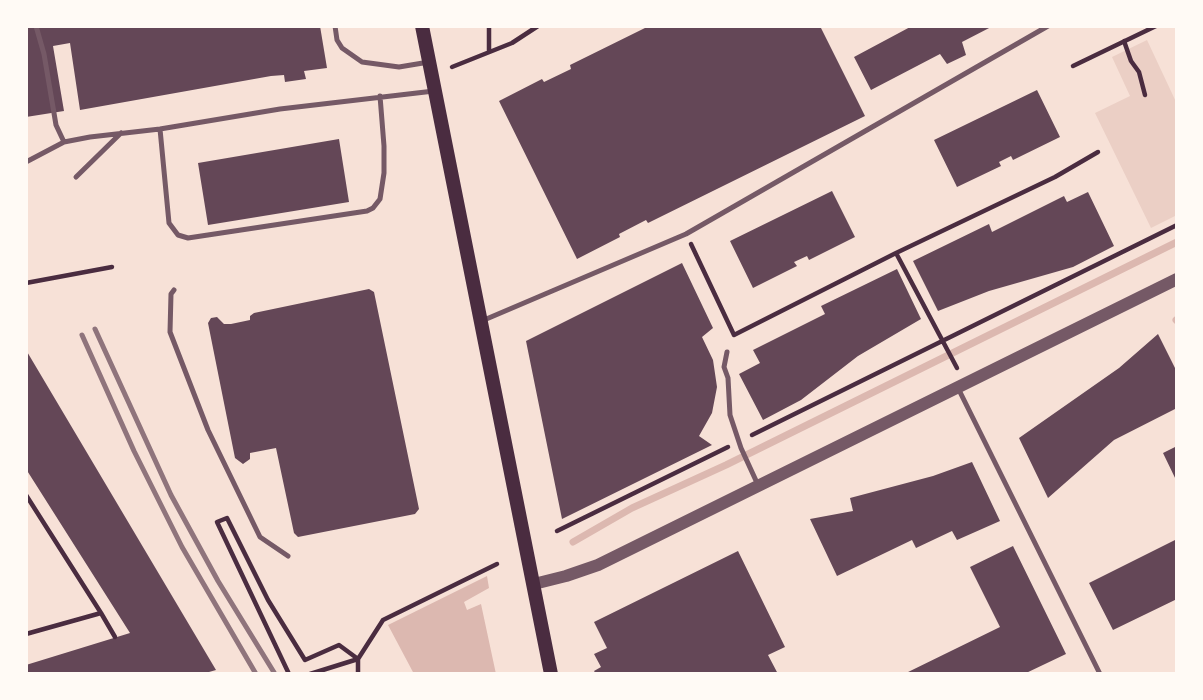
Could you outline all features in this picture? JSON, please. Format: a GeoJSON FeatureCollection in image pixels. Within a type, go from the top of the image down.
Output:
{"type":"FeatureCollection","features":[{"type":"Feature","properties":{"kind":"main road"},"geometry":{"type":"LineString","coordinates":[[422,26],[551,674]]}},
{"type":"Feature","properties":{"kind":"street"},"geometry":{"type":"LineString","coordinates":[[534,584],[598,565],[1177,279]]}},
{"type":"Feature","properties":{"kind":"lane"},"geometry":{"type":"LineString","coordinates":[[36,26],[44,54],[56,125],[64,142]]}},
{"type":"Feature","properties":{"kind":"lane"},"geometry":{"type":"LineString","coordinates":[[335,26],[337,40],[342,48],[362,62],[399,67],[429,62]]}},
{"type":"Feature","properties":{"kind":"lane"},"geometry":{"type":"LineString","coordinates":[[481,321],[686,233],[1048,26]]}},
{"type":"Feature","properties":{"kind":"lane"},"geometry":{"type":"LineString","coordinates":[[26,162],[64,142],[280,109],[434,91]]}},
{"type":"Feature","properties":{"kind":"lane"},"geometry":{"type":"LineString","coordinates":[[160,129],[166,212],[173,231],[188,238],[229,232],[373,208],[380,199],[384,173],[380,96]]}},
{"type":"Feature","properties":{"kind":"lane"},"geometry":{"type":"LineString","coordinates":[[76,177],[121,133]]}},
{"type":"Feature","properties":{"kind":"lane"},"geometry":{"type":"LineString","coordinates":[[174,290],[171,294],[170,332],[208,430],[260,537],[288,555]]}},
{"type":"Feature","properties":{"kind":"lane"},"geometry":{"type":"LineString","coordinates":[[727,352],[724,367],[728,379],[730,415],[741,448],[759,486]]}},
{"type":"Feature","properties":{"kind":"lane"},"geometry":{"type":"LineString","coordinates":[[958,388],[1100,674]]}},
{"type":"Feature","properties":{"kind":"path"},"geometry":{"type":"LineString","coordinates":[[489,26],[489,52]]}},
{"type":"Feature","properties":{"kind":"path"},"geometry":{"type":"LineString","coordinates":[[452,67],[512,43],[538,26]]}},
{"type":"Feature","properties":{"kind":"path"},"geometry":{"type":"LineString","coordinates":[[1073,66],[1156,26]]}},
{"type":"Feature","properties":{"kind":"path"},"geometry":{"type":"LineString","coordinates":[[1124,41],[1131,61],[1139,72],[1145,94]]}},
{"type":"Feature","properties":{"kind":"path"},"geometry":{"type":"LineString","coordinates":[[686,233],[734,335],[1055,177],[1098,152]]}},
{"type":"Feature","properties":{"kind":"path"},"geometry":{"type":"LineString","coordinates":[[748,437],[944,344],[1177,225]]}},
{"type":"Feature","properties":{"kind":"path"},"geometry":{"type":"LineString","coordinates":[[896,253],[953,362]]}},
{"type":"Feature","properties":{"kind":"path"},"geometry":{"type":"LineString","coordinates":[[26,284],[112,267]]}},
{"type":"Feature","properties":{"kind":"path"},"geometry":{"type":"LineString","coordinates":[[557,531],[729,447]]}},
{"type":"Feature","properties":{"kind":"path"},"geometry":{"type":"LineString","coordinates":[[26,495],[115,638]]}},
{"type":"Feature","properties":{"kind":"path"},"geometry":{"type":"LineString","coordinates":[[289,674],[217,522],[228,518],[268,600],[304,660],[339,645],[358,659]]}},
{"type":"Feature","properties":{"kind":"path"},"geometry":{"type":"LineString","coordinates":[[359,673],[358,659],[383,620],[497,564]]}},
{"type":"Feature","properties":{"kind":"path"},"geometry":{"type":"LineString","coordinates":[[26,634],[101,613]]}},
{"type":"Feature","properties":{"kind":"path"},"geometry":{"type":"LineString","coordinates":[[311,673],[358,659]]}},
{"type":"Feature","properties":{"kind":"shaded area"},"geometry":{"type":"Polygon","coordinates":[[[1147,40],[1177,104],[1177,215],[1151,228],[1095,113],[1130,96],[1112,57],[1147,40]]]}},
{"type":"Feature","properties":{"kind":"shaded area"},"geometry":{"type":"Polygon","coordinates":[[[487,576],[489,588],[464,602],[467,610],[481,604],[496,674],[414,674],[388,625],[487,576]]]}},
{"type":"Feature","properties":{"kind":"building"},"geometry":{"type":"Polygon","coordinates":[[[26,26],[320,26],[327,68],[304,71],[306,79],[285,82],[284,75],[271,76],[80,110],[70,43],[53,46],[64,111],[26,117],[26,26]]]}},
{"type":"Feature","properties":{"kind":"building"},"geometry":{"type":"Polygon","coordinates":[[[649,26],[820,26],[865,116],[648,223],[646,220],[577,259],[499,101],[542,79],[544,82],[571,69],[570,65],[649,26]]]}},
{"type":"Feature","properties":{"kind":"building"},"geometry":{"type":"Polygon","coordinates":[[[912,26],[993,26],[962,42],[966,55],[947,64],[940,54],[871,90],[854,57],[912,26]]]}},
{"type":"Feature","properties":{"kind":"building"},"geometry":{"type":"Polygon","coordinates":[[[1037,90],[1060,137],[1013,160],[1011,156],[999,162],[1001,166],[957,187],[934,140],[1037,90]]]}},
{"type":"Feature","properties":{"kind":"building"},"geometry":{"type":"Polygon","coordinates":[[[339,139],[349,202],[208,225],[198,163],[339,139]]]}},
{"type":"Feature","properties":{"kind":"building"},"geometry":{"type":"Polygon","coordinates":[[[832,191],[855,237],[809,260],[807,256],[794,262],[797,266],[753,288],[730,241],[832,191]]]}},
{"type":"Feature","properties":{"kind":"building"},"geometry":{"type":"Polygon","coordinates":[[[1088,192],[1114,246],[1073,267],[989,291],[938,311],[913,261],[989,224],[992,232],[1064,196],[1067,202],[1088,192]]]}},
{"type":"Feature","properties":{"kind":"building"},"geometry":{"type":"Polygon","coordinates":[[[682,263],[713,328],[702,337],[713,360],[717,387],[712,413],[699,436],[712,445],[562,519],[526,341],[682,263]]]}},
{"type":"Feature","properties":{"kind":"building"},"geometry":{"type":"Polygon","coordinates":[[[897,269],[921,319],[858,356],[801,400],[763,420],[739,374],[760,363],[753,350],[825,314],[821,306],[897,269]]]}},
{"type":"Feature","properties":{"kind":"building"},"geometry":{"type":"Polygon","coordinates":[[[369,289],[374,292],[419,509],[415,514],[298,537],[294,533],[276,448],[250,453],[250,459],[243,464],[235,458],[208,323],[211,318],[217,317],[224,324],[250,320],[254,313],[369,289]]]}},
{"type":"Feature","properties":{"kind":"building"},"geometry":{"type":"Polygon","coordinates":[[[1158,334],[1177,372],[1177,408],[1114,440],[1048,498],[1019,438],[1119,368],[1158,334]]]}},
{"type":"Feature","properties":{"kind":"building"},"geometry":{"type":"Polygon","coordinates":[[[26,350],[216,670],[202,674],[26,674],[26,665],[130,633],[26,469],[26,350]]]}},
{"type":"Feature","properties":{"kind":"building"},"geometry":{"type":"Polygon","coordinates":[[[1177,446],[1177,482],[1163,453],[1177,446]]]}},
{"type":"Feature","properties":{"kind":"building"},"geometry":{"type":"Polygon","coordinates":[[[972,462],[1000,521],[957,540],[952,531],[916,548],[912,540],[837,576],[810,519],[853,511],[850,498],[933,476],[972,462]]]}},
{"type":"Feature","properties":{"kind":"building"},"geometry":{"type":"Polygon","coordinates":[[[1177,539],[1177,599],[1113,630],[1089,583],[1177,539]]]}},
{"type":"Feature","properties":{"kind":"building"},"geometry":{"type":"Polygon","coordinates":[[[1013,546],[1066,654],[1024,674],[904,674],[1000,627],[970,567],[1013,546]]]}},
{"type":"Feature","properties":{"kind":"building"},"geometry":{"type":"Polygon","coordinates":[[[738,551],[785,647],[768,655],[778,674],[596,674],[594,671],[601,667],[594,654],[607,648],[594,622],[738,551]]]}},
{"type":"Feature","properties":{"kind":"waterway"},"geometry":{"type":"LineString","coordinates":[[573,542],[632,508],[726,465],[1177,242]]}},
{"type":"Feature","properties":{"kind":"railway"},"geometry":{"type":"LineString","coordinates":[[95,329],[171,495],[218,581],[275,674]]}},
{"type":"Feature","properties":{"kind":"railway"},"geometry":{"type":"LineString","coordinates":[[82,335],[134,451],[182,547],[256,674]]}}]}
